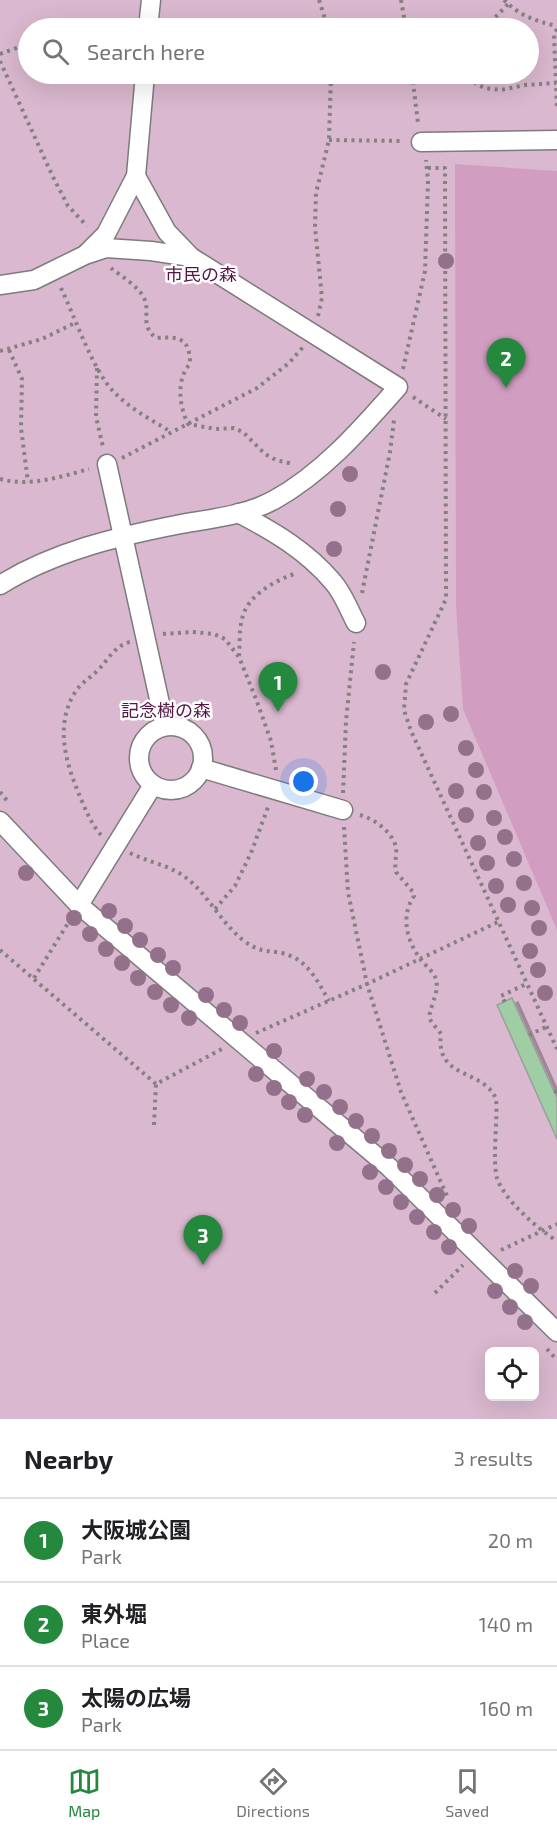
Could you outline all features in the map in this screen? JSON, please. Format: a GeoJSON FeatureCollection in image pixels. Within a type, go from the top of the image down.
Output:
{"type":"FeatureCollection","features":[{"type":"Feature","properties":{"kind":"street"},"geometry":{"type":"LineString","coordinates":[[149,18],[151,0]]}},
{"type":"Feature","properties":{"kind":"street"},"geometry":{"type":"LineString","coordinates":[[0,285],[34,280],[104,243],[136,176],[144,84]]}},
{"type":"Feature","properties":{"kind":"street"},"geometry":{"type":"LineString","coordinates":[[421,142],[557,140]]}},
{"type":"Feature","properties":{"kind":"street"},"geometry":{"type":"LineString","coordinates":[[0,585],[16,575],[57,557],[123,536],[238,513],[272,501],[321,467],[360,430],[398,387],[190,257],[167,232],[136,176]]}},
{"type":"Feature","properties":{"kind":"street"},"geometry":{"type":"LineString","coordinates":[[104,243],[190,257]]}},
{"type":"Feature","properties":{"kind":"street"},"geometry":{"type":"LineString","coordinates":[[107,464],[165,726]]}},
{"type":"Feature","properties":{"kind":"street"},"geometry":{"type":"LineString","coordinates":[[238,513],[270,529],[305,554],[335,583],[356,623]]}},
{"type":"Feature","properties":{"kind":"street"},"geometry":{"type":"LineString","coordinates":[[165,726],[178,727],[190,733],[199,743],[202,755],[201,768],[193,781],[181,788],[167,790],[153,785],[144,776],[139,764],[139,752],[144,740],[153,731],[165,726]]}},
{"type":"Feature","properties":{"kind":"street"},"geometry":{"type":"LineString","coordinates":[[201,768],[343,810]]}},
{"type":"Feature","properties":{"kind":"street"},"geometry":{"type":"LineString","coordinates":[[79,905],[153,785]]}},
{"type":"Feature","properties":{"kind":"street"},"geometry":{"type":"LineString","coordinates":[[0,821],[79,905],[389,1167],[557,1332]]}},
{"type":"Feature","properties":{"kind":"path"},"geometry":{"type":"LineString","coordinates":[[319,0],[325,18]]}},
{"type":"Feature","properties":{"kind":"path"},"geometry":{"type":"LineString","coordinates":[[401,0],[404,18]]}},
{"type":"Feature","properties":{"kind":"path"},"geometry":{"type":"LineString","coordinates":[[504,0],[526,18]]}},
{"type":"Feature","properties":{"kind":"path"},"geometry":{"type":"LineString","coordinates":[[495,18],[508,4]]}},
{"type":"Feature","properties":{"kind":"path"},"geometry":{"type":"LineString","coordinates":[[539,22],[557,27],[554,34],[557,110]]}},
{"type":"Feature","properties":{"kind":"path"},"geometry":{"type":"LineString","coordinates":[[0,54],[18,48]]}},
{"type":"Feature","properties":{"kind":"path"},"geometry":{"type":"LineString","coordinates":[[0,61],[68,206],[104,243],[108,266],[136,288],[144,298],[149,332],[156,338],[170,337],[184,341],[189,348],[190,363],[183,372],[180,383],[182,413],[188,424]]}},
{"type":"Feature","properties":{"kind":"path"},"geometry":{"type":"LineString","coordinates":[[476,84],[493,89],[556,83]]}},
{"type":"Feature","properties":{"kind":"path"},"geometry":{"type":"LineString","coordinates":[[0,479],[28,482],[52,479],[107,464],[138,452],[256,388],[289,363],[314,334],[322,298],[315,227],[316,193],[329,140],[331,84]]}},
{"type":"Feature","properties":{"kind":"path"},"geometry":{"type":"LineString","coordinates":[[413,84],[421,142],[428,168],[425,271],[398,387],[390,452],[356,623],[346,721],[343,810],[348,892],[367,984],[400,1092],[448,1198]]}},
{"type":"Feature","properties":{"kind":"path"},"geometry":{"type":"LineString","coordinates":[[329,140],[421,142]]}},
{"type":"Feature","properties":{"kind":"path"},"geometry":{"type":"LineString","coordinates":[[428,168],[445,168],[446,599],[406,684],[404,710],[411,731],[557,1049]]}},
{"type":"Feature","properties":{"kind":"path"},"geometry":{"type":"LineString","coordinates":[[53,271],[97,368],[112,391],[172,432]]}},
{"type":"Feature","properties":{"kind":"path"},"geometry":{"type":"LineString","coordinates":[[0,351],[42,339],[77,322]]}},
{"type":"Feature","properties":{"kind":"path"},"geometry":{"type":"LineString","coordinates":[[9,350],[22,379],[21,429],[28,482]]}},
{"type":"Feature","properties":{"kind":"path"},"geometry":{"type":"LineString","coordinates":[[97,368],[96,417],[107,464]]}},
{"type":"Feature","properties":{"kind":"path"},"geometry":{"type":"LineString","coordinates":[[398,387],[447,420]]}},
{"type":"Feature","properties":{"kind":"path"},"geometry":{"type":"LineString","coordinates":[[188,424],[216,429],[234,429],[243,432],[265,454],[276,460],[321,467]]}},
{"type":"Feature","properties":{"kind":"path"},"geometry":{"type":"LineString","coordinates":[[239,657],[242,616],[258,592],[283,578],[317,566]]}},
{"type":"Feature","properties":{"kind":"path"},"geometry":{"type":"LineString","coordinates":[[215,909],[235,886],[251,853],[274,790],[276,766],[271,741],[239,657],[225,639],[214,634],[192,632],[161,634],[123,644],[114,651],[99,670],[83,681],[66,712],[65,753],[74,782],[92,823],[100,834],[115,846],[187,878],[241,938],[256,949],[291,956],[302,963],[313,974],[329,1001]]}},
{"type":"Feature","properties":{"kind":"path"},"geometry":{"type":"LineString","coordinates":[[343,810],[372,819],[392,839],[396,852],[396,872],[414,896],[407,908],[405,924],[420,959],[434,975],[436,981],[436,998],[429,1013],[430,1021],[441,1034],[440,1045],[443,1054],[449,1065],[456,1071],[484,1084],[492,1091],[496,1099],[496,1168],[501,1185],[508,1196],[541,1231],[557,1241]]}},
{"type":"Feature","properties":{"kind":"path"},"geometry":{"type":"LineString","coordinates":[[34,978],[79,905]]}},
{"type":"Feature","properties":{"kind":"path"},"geometry":{"type":"LineString","coordinates":[[60,914],[77,929]]}},
{"type":"Feature","properties":{"kind":"path"},"geometry":{"type":"LineString","coordinates":[[156,1083],[238,1041],[367,984],[500,921]]}},
{"type":"Feature","properties":{"kind":"path"},"geometry":{"type":"LineString","coordinates":[[0,950],[156,1083]]}},
{"type":"Feature","properties":{"kind":"path"},"geometry":{"type":"LineString","coordinates":[[505,1002],[501,996],[526,984]]}},
{"type":"Feature","properties":{"kind":"path"},"geometry":{"type":"LineString","coordinates":[[529,1035],[546,1027]]}},
{"type":"Feature","properties":{"kind":"path"},"geometry":{"type":"LineString","coordinates":[[211,1044],[229,1058]]}},
{"type":"Feature","properties":{"kind":"path"},"geometry":{"type":"LineString","coordinates":[[154,1125],[156,1083]]}},
{"type":"Feature","properties":{"kind":"path"},"geometry":{"type":"LineString","coordinates":[[457,1259],[471,1273]]}},
{"type":"Feature","properties":{"kind":"path"},"geometry":{"type":"LineString","coordinates":[[541,1344],[557,1359]]}},
{"type":"Feature","properties":{"kind":"green space"},"geometry":{"type":"Polygon","coordinates":[[[0,0],[557,0],[557,1419],[0,1419],[0,0]]]}},
{"type":"Feature","properties":{"kind":"shaded area"},"geometry":{"type":"Polygon","coordinates":[[[455,164],[557,171],[557,930],[463,709],[456,606],[455,164]]]}},
{"type":"Feature","properties":{"kind":"building"},"geometry":{"type":"Polygon","coordinates":[[[512,998],[557,1098],[557,1139],[497,1005],[512,998]]]}},
{"type":"Feature","properties":{"kind":"place","name":"東外堀"},"geometry":{"type":"Point","coordinates":[506,388]}},
{"type":"Feature","properties":{"kind":"place","name":"大阪城公園"},"geometry":{"type":"Point","coordinates":[278,712]}},
{"type":"Feature","properties":{"kind":"place","name":"太陽の広場"},"geometry":{"type":"Point","coordinates":[203,1265]}},
{"type":"Feature","properties":{"kind":"park label","name":"市民の森"},"geometry":{"type":"Point","coordinates":[201,274]}},
{"type":"Feature","properties":{"kind":"park label","name":"記念樹の森"},"geometry":{"type":"Point","coordinates":[166,710]}}]}
